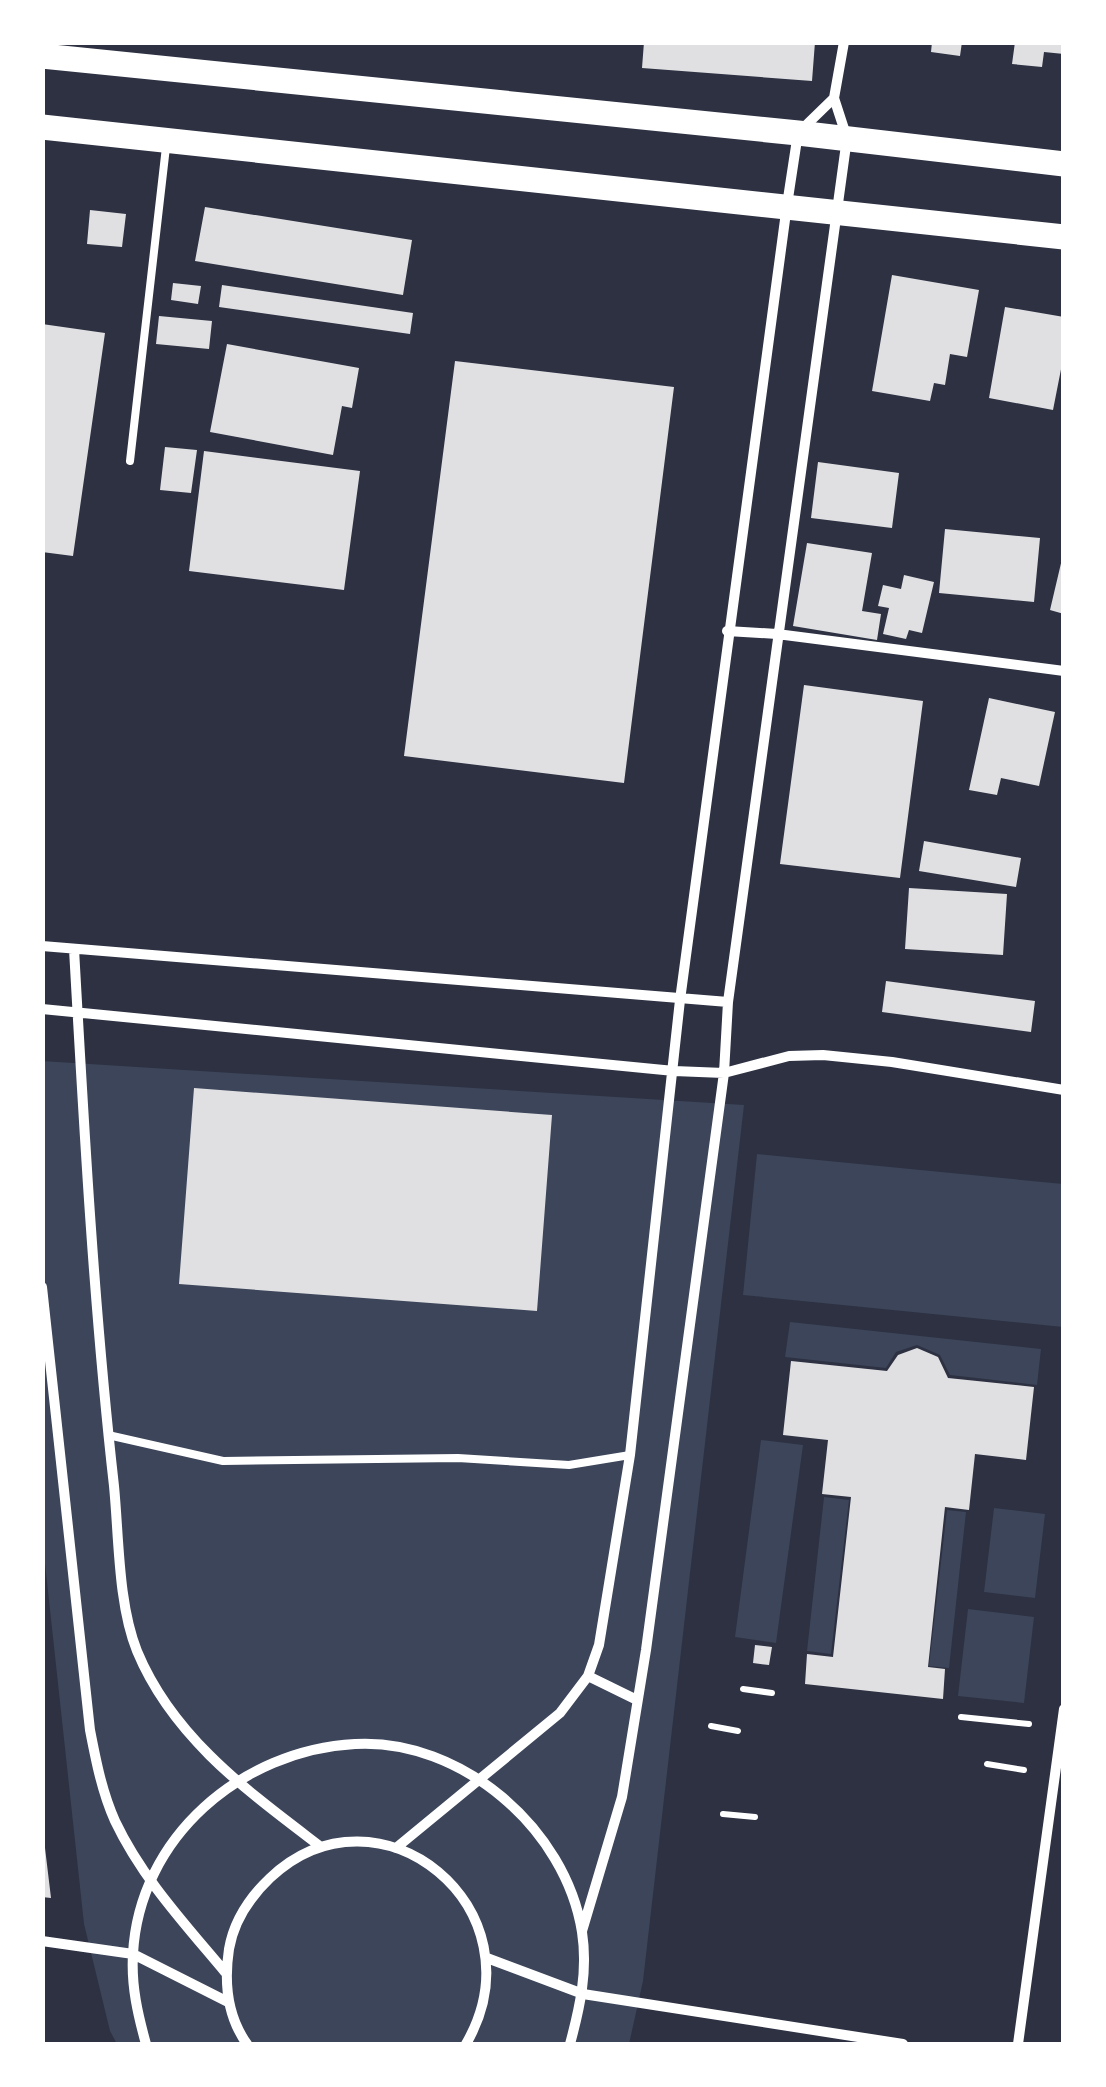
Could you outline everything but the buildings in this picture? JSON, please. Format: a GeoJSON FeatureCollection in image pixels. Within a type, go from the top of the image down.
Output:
{"type":"FeatureCollection","features":[{"type":"Feature","properties":{"kind":"main road"},"geometry":{"type":"LineString","coordinates":[[42,56],[798,132],[1064,164]]}},
{"type":"Feature","properties":{"kind":"main road"},"geometry":{"type":"LineString","coordinates":[[42,127],[1064,237]]}},
{"type":"Feature","properties":{"kind":"street"},"geometry":{"type":"LineString","coordinates":[[582,1931],[622,1798],[646,1650],[724,1073],[728,1002],[847,138],[834,98],[844,42]]}},
{"type":"Feature","properties":{"kind":"street"},"geometry":{"type":"LineString","coordinates":[[396,1848],[560,1713],[588,1676],[599,1646],[630,1454],[680,1000],[798,132],[834,98]]}},
{"type":"Feature","properties":{"kind":"street"},"geometry":{"type":"LineString","coordinates":[[728,632],[777,634],[1064,671]]}},
{"type":"Feature","properties":{"kind":"street"},"geometry":{"type":"LineString","coordinates":[[42,946],[728,1002]]}},
{"type":"Feature","properties":{"kind":"street"},"geometry":{"type":"LineString","coordinates":[[74,950],[108,1435],[127,1613],[136,1649],[154,1685],[185,1730],[235,1782],[321,1848]]}},
{"type":"Feature","properties":{"kind":"street"},"geometry":{"type":"LineString","coordinates":[[42,1010],[674,1071],[724,1073],[789,1056],[823,1056],[892,1062],[1064,1090]]}},
{"type":"Feature","properties":{"kind":"street"},"geometry":{"type":"LineString","coordinates":[[42,1287],[90,1730],[99,1774],[115,1820],[150,1882],[225,1972]]}},
{"type":"Feature","properties":{"kind":"street"},"geometry":{"type":"LineString","coordinates":[[588,1676],[637,1700]]}},
{"type":"Feature","properties":{"kind":"street"},"geometry":{"type":"LineString","coordinates":[[1018,2044],[1064,1710]]}},
{"type":"Feature","properties":{"kind":"street"},"geometry":{"type":"LineString","coordinates":[[146,2044],[135,2004],[133,1954],[139,1915],[150,1882],[174,1840],[202,1807],[235,1782],[294,1753],[358,1743],[422,1752],[480,1778],[528,1819],[563,1872],[582,1931],[584,1994],[570,2044]]}},
{"type":"Feature","properties":{"kind":"street"},"geometry":{"type":"LineString","coordinates":[[247,2044],[228,2002],[225,1972],[232,1931],[253,1894],[283,1866],[321,1848],[358,1842],[396,1848],[430,1864],[458,1890],[478,1921],[488,1958],[486,2002],[466,2044]]}},
{"type":"Feature","properties":{"kind":"street"},"geometry":{"type":"LineString","coordinates":[[42,1941],[133,1954],[228,2002]]}},
{"type":"Feature","properties":{"kind":"street"},"geometry":{"type":"LineString","coordinates":[[488,1958],[584,1994],[903,2044]]}},
{"type":"Feature","properties":{"kind":"lane"},"geometry":{"type":"LineString","coordinates":[[130,460],[166,139]]}},
{"type":"Feature","properties":{"kind":"lane"},"geometry":{"type":"LineString","coordinates":[[108,1435],[223,1461],[458,1458],[569,1465],[630,1454]]}},
{"type":"Feature","properties":{"kind":"path"},"geometry":{"type":"LineString","coordinates":[[742,1689],[772,1693]]}},
{"type":"Feature","properties":{"kind":"path"},"geometry":{"type":"LineString","coordinates":[[961,1717],[1029,1724]]}},
{"type":"Feature","properties":{"kind":"path"},"geometry":{"type":"LineString","coordinates":[[711,1726],[738,1731]]}},
{"type":"Feature","properties":{"kind":"path"},"geometry":{"type":"LineString","coordinates":[[988,1764],[1024,1770]]}},
{"type":"Feature","properties":{"kind":"path"},"geometry":{"type":"LineString","coordinates":[[723,1814],[755,1817]]}},
{"type":"Feature","properties":{"kind":"shaded area"},"geometry":{"type":"Polygon","coordinates":[[[42,1061],[744,1105],[643,1981],[629,2044],[117,2044],[110,2031],[84,1924],[43,1545],[42,1061]]]}},
{"type":"Feature","properties":{"kind":"shaded area"},"geometry":{"type":"Polygon","coordinates":[[[757,1154],[1063,1184],[1063,1327],[743,1295],[757,1154]]]}},
{"type":"Feature","properties":{"kind":"shaded area"},"geometry":{"type":"Polygon","coordinates":[[[790,1322],[1041,1349],[1037,1385],[950,1375],[940,1355],[917,1345],[896,1352],[886,1368],[785,1357],[790,1322]]]}},
{"type":"Feature","properties":{"kind":"shaded area"},"geometry":{"type":"Polygon","coordinates":[[[761,1440],[803,1445],[776,1643],[735,1637],[761,1440]]]}},
{"type":"Feature","properties":{"kind":"shaded area"},"geometry":{"type":"Polygon","coordinates":[[[824,1497],[849,1500],[831,1654],[807,1651],[824,1497]]]}},
{"type":"Feature","properties":{"kind":"shaded area"},"geometry":{"type":"Polygon","coordinates":[[[994,1508],[1045,1514],[1035,1598],[984,1592],[994,1508]]]}},
{"type":"Feature","properties":{"kind":"shaded area"},"geometry":{"type":"Polygon","coordinates":[[[947,1510],[966,1512],[949,1668],[929,1666],[947,1510]]]}},
{"type":"Feature","properties":{"kind":"shaded area"},"geometry":{"type":"Polygon","coordinates":[[[968,1609],[1034,1617],[1024,1703],[958,1696],[968,1609]]]}}]}
